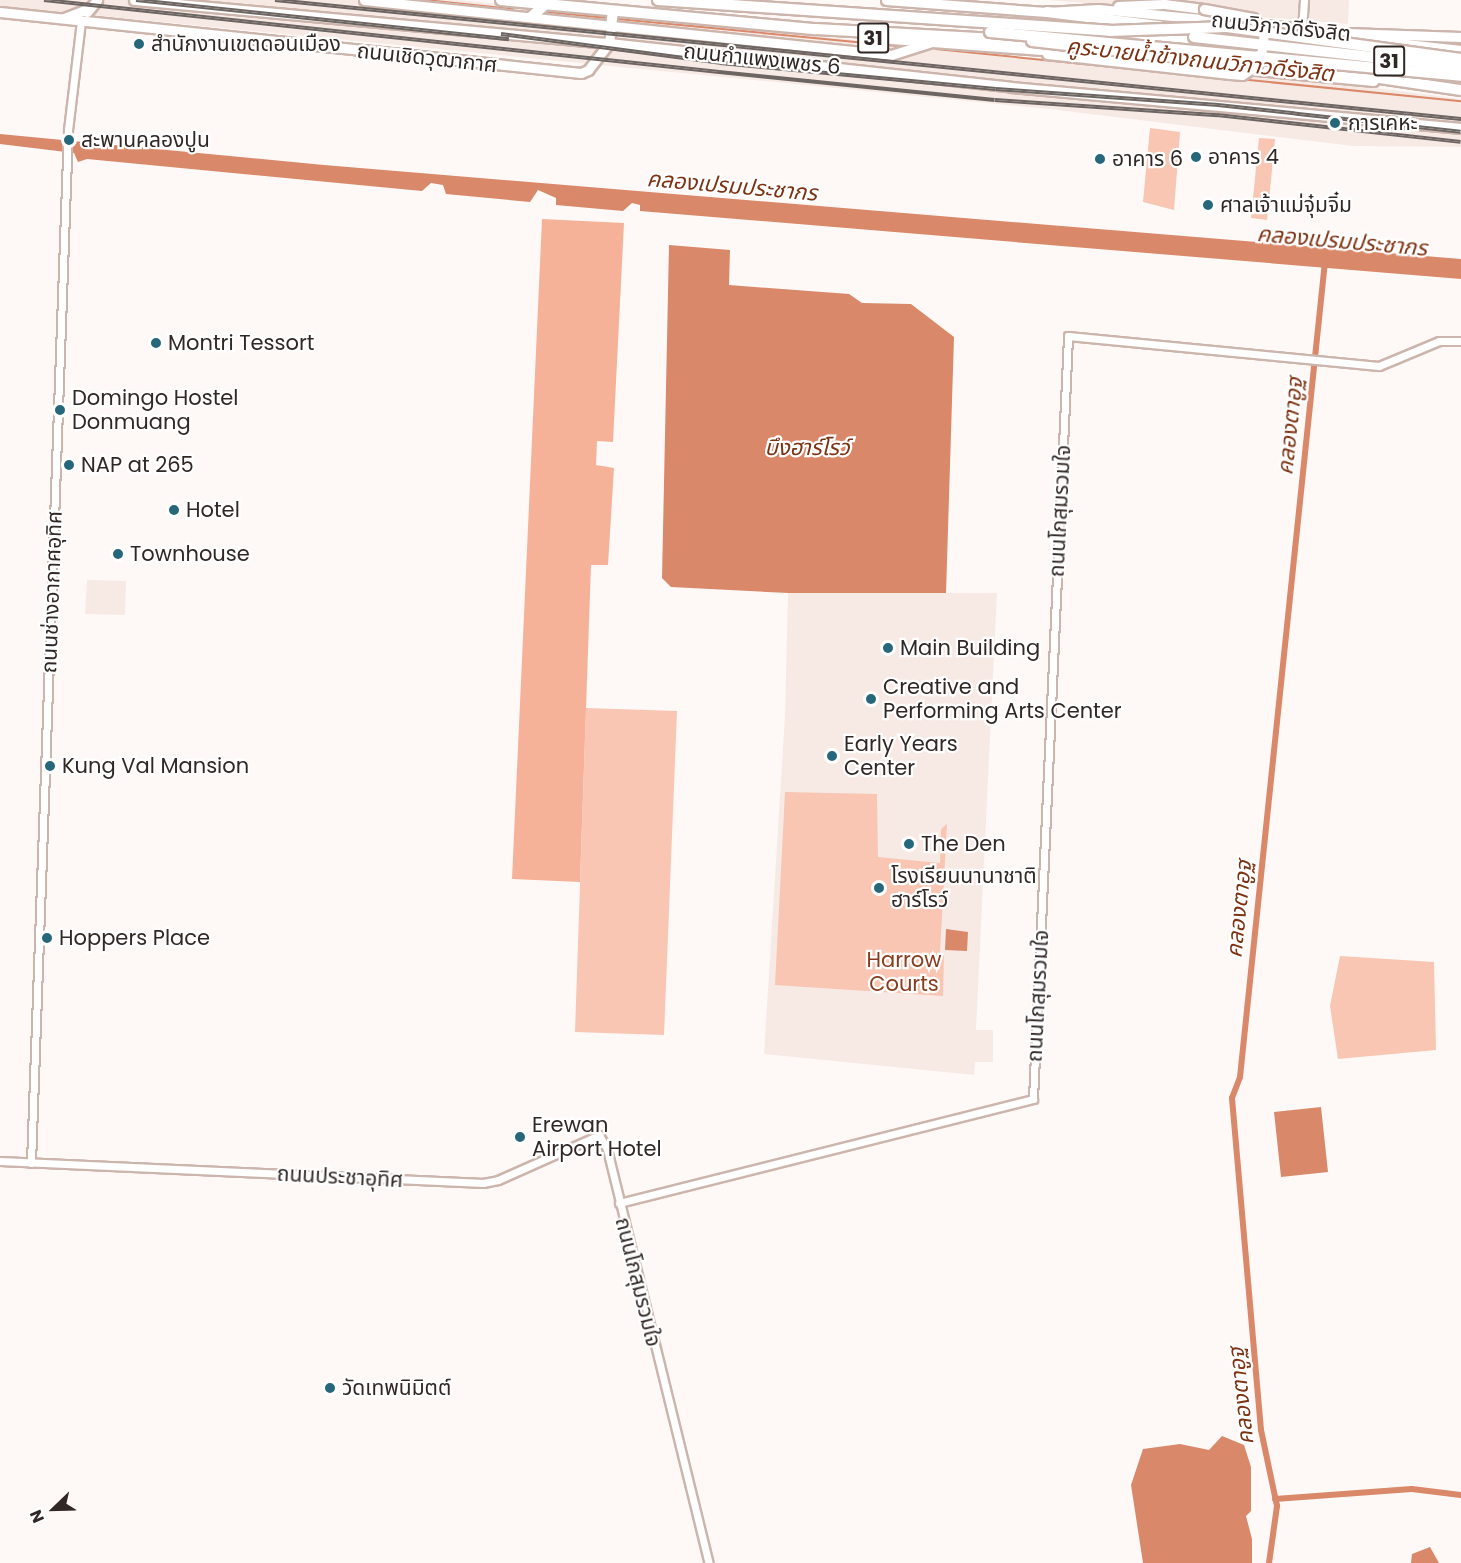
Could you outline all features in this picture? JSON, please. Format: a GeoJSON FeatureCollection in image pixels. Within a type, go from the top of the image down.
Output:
{"type":"FeatureCollection","features":[{"type":"Feature","properties":{"kind":"highway","name":"ถนนวิภาวดีรังสิต"},"geometry":{"type":"LineString","coordinates":[[501,0],[816,29],[1047,42],[1225,57],[1354,72],[1384,81],[1461,90]]}},
{"type":"Feature","properties":{"kind":"highway","name":"31"},"geometry":{"type":"LineString","coordinates":[[559,0],[768,20],[990,32],[1461,76]]}},
{"type":"Feature","properties":{"kind":"highway","name":"31"},"geometry":{"type":"LineString","coordinates":[[658,0],[1248,40],[1382,61],[1461,66]]}},
{"type":"Feature","properties":{"kind":"highway","name":"ถนนวิภาวดีรังสิต"},"geometry":{"type":"LineString","coordinates":[[722,0],[998,20],[1130,39],[1337,59],[1461,66]]}},
{"type":"Feature","properties":{"kind":"highway"},"geometry":{"type":"LineString","coordinates":[[531,17],[546,4]]}},
{"type":"Feature","properties":{"kind":"highway"},"geometry":{"type":"LineString","coordinates":[[611,26],[613,11]]}},
{"type":"Feature","properties":{"kind":"highway"},"geometry":{"type":"LineString","coordinates":[[1047,12],[1230,32],[1340,35],[1461,51]]}},
{"type":"Feature","properties":{"kind":"highway"},"geometry":{"type":"LineString","coordinates":[[1110,31],[1227,27],[1461,59]]}},
{"type":"Feature","properties":{"kind":"highway","name":"31"},"geometry":{"type":"LineString","coordinates":[[816,29],[850,36],[932,42]]}},
{"type":"Feature","properties":{"kind":"highway"},"geometry":{"type":"LineString","coordinates":[[990,32],[1065,47],[1234,64],[1245,63],[1263,52]]}},
{"type":"Feature","properties":{"kind":"main road"},"geometry":{"type":"LineString","coordinates":[[81,21],[98,0]]}},
{"type":"Feature","properties":{"kind":"main road","name":"ถนนกำแพงเพชร 6"},"geometry":{"type":"LineString","coordinates":[[134,0],[609,43],[1021,88],[1461,128]]}},
{"type":"Feature","properties":{"kind":"main road"},"geometry":{"type":"LineString","coordinates":[[364,0],[891,54],[932,42]]}},
{"type":"Feature","properties":{"kind":"main road","name":"ถนนวิภาวดีรังสิต"},"geometry":{"type":"LineString","coordinates":[[886,0],[1047,12],[1098,9],[1302,29],[1461,37]]}},
{"type":"Feature","properties":{"kind":"main road"},"geometry":{"type":"LineString","coordinates":[[1027,50],[1242,75],[1256,66],[1263,52],[1264,34],[1246,14],[1135,4],[1098,9]]}},
{"type":"Feature","properties":{"kind":"main road"},"geometry":{"type":"LineString","coordinates":[[62,19],[90,8]]}},
{"type":"Feature","properties":{"kind":"main road","name":"ถนนเชิดวุฒากาศ"},"geometry":{"type":"LineString","coordinates":[[1,11],[581,73],[588,70],[609,43]]}},
{"type":"Feature","properties":{"kind":"main road"},"geometry":{"type":"LineString","coordinates":[[609,43],[611,26]]}},
{"type":"Feature","properties":{"kind":"main road","name":"ถนนวิภาวดีรังสิต"},"geometry":{"type":"LineString","coordinates":[[932,42],[1384,81]]}},
{"type":"Feature","properties":{"kind":"street"},"geometry":{"type":"LineString","coordinates":[[1302,29],[1304,0]]}},
{"type":"Feature","properties":{"kind":"street","name":"ถนนช่างอากาศอุทิศ"},"geometry":{"type":"LineString","coordinates":[[32,1163],[68,130],[81,21]]}},
{"type":"Feature","properties":{"kind":"street","name":"ถนนโกสุมรวมใจ"},"geometry":{"type":"LineString","coordinates":[[709,1563],[619,1203],[1033,1099],[1068,336],[1379,366],[1439,341],[1461,341]]}},
{"type":"Feature","properties":{"kind":"street","name":"ถนนประชาอุทิศ"},"geometry":{"type":"LineString","coordinates":[[0,1161],[483,1183],[498,1180],[599,1135],[607,1149],[619,1203]]}},
{"type":"Feature","properties":{"kind":"shaded area"},"geometry":{"type":"Polygon","coordinates":[[[0,0],[459,0],[1195,74],[1308,79],[1461,99],[1461,147],[1353,146],[1049,109],[0,6],[0,0]]]}},
{"type":"Feature","properties":{"kind":"shaded area"},"geometry":{"type":"Polygon","coordinates":[[[1047,0],[1349,0],[1348,24],[1047,0]]]}},
{"type":"Feature","properties":{"kind":"shaded area"},"geometry":{"type":"Polygon","coordinates":[[[542,219],[624,223],[613,442],[597,441],[596,465],[614,468],[608,565],[591,565],[580,882],[512,879],[542,219]]]}},
{"type":"Feature","properties":{"kind":"shaded area"},"geometry":{"type":"Polygon","coordinates":[[[87,580],[126,581],[125,615],[85,614],[87,580]]]}},
{"type":"Feature","properties":{"kind":"shaded area","name":"โรงเรียนนานาชาติ ฮาร์โรว์"},"geometry":{"type":"Polygon","coordinates":[[[788,593],[997,593],[976,1030],[993,1030],[993,1062],[975,1062],[974,1075],[764,1054],[785,715],[788,593]]]}},
{"type":"Feature","properties":{"kind":"green space"},"geometry":{"type":"Polygon","coordinates":[[[1150,128],[1180,132],[1174,210],[1143,202],[1150,128]]]}},
{"type":"Feature","properties":{"kind":"green space"},"geometry":{"type":"Polygon","coordinates":[[[1259,138],[1275,139],[1267,220],[1251,218],[1259,138]]]}},
{"type":"Feature","properties":{"kind":"green space"},"geometry":{"type":"Polygon","coordinates":[[[586,708],[677,711],[664,1035],[575,1032],[586,708]]]}},
{"type":"Feature","properties":{"kind":"green space","name":"Harrow Courts"},"geometry":{"type":"Polygon","coordinates":[[[785,792],[877,794],[878,857],[940,863],[941,829],[947,824],[940,953],[944,954],[943,996],[775,985],[785,792]]]}},
{"type":"Feature","properties":{"kind":"green space"},"geometry":{"type":"Polygon","coordinates":[[[1340,956],[1434,962],[1436,1050],[1338,1059],[1330,1006],[1340,956]]]}},
{"type":"Feature","properties":{"kind":"water"},"geometry":{"type":"Polygon","coordinates":[[[0,134],[324,165],[1461,259],[1461,279],[640,211],[640,205],[632,203],[623,211],[556,205],[556,198],[538,190],[530,202],[446,194],[443,185],[431,183],[422,191],[87,159],[78,162],[74,153],[0,144],[0,134]]]}},
{"type":"Feature","properties":{"kind":"water","name":"บึงฮาร์โรว์"},"geometry":{"type":"Polygon","coordinates":[[[669,245],[730,250],[729,285],[849,294],[862,303],[911,304],[954,337],[946,593],[788,593],[671,587],[662,578],[669,245]]]}},
{"type":"Feature","properties":{"kind":"water"},"geometry":{"type":"Polygon","coordinates":[[[946,929],[968,932],[967,951],[945,950],[946,929]]]}},
{"type":"Feature","properties":{"kind":"water"},"geometry":{"type":"Polygon","coordinates":[[[1321,1107],[1328,1172],[1281,1177],[1274,1112],[1321,1107]]]}},
{"type":"Feature","properties":{"kind":"water"},"geometry":{"type":"Polygon","coordinates":[[[1222,1436],[1244,1445],[1251,1467],[1251,1511],[1246,1516],[1252,1539],[1252,1563],[1143,1563],[1131,1485],[1143,1449],[1180,1444],[1209,1450],[1222,1436]]]}},
{"type":"Feature","properties":{"kind":"water"},"geometry":{"type":"Polygon","coordinates":[[[1430,1547],[1439,1563],[1411,1563],[1412,1554],[1430,1547]]]}},
{"type":"Feature","properties":{"kind":"waterway","name":"คูระบายน้ำข้างถนนวิภาวดีรังสิต"},"geometry":{"type":"LineString","coordinates":[[426,0],[513,9]]}},
{"type":"Feature","properties":{"kind":"waterway","name":"คูระบายน้ำข้างถนนวิภาวดีรังสิต"},"geometry":{"type":"LineString","coordinates":[[548,12],[608,18]]}},
{"type":"Feature","properties":{"kind":"waterway","name":"คูระบายน้ำข้างถนนวิภาวดีรังสิต"},"geometry":{"type":"LineString","coordinates":[[618,19],[897,46]]}},
{"type":"Feature","properties":{"kind":"waterway","name":"คูระบายน้ำข้างถนนวิภาวดีรังสิต"},"geometry":{"type":"LineString","coordinates":[[936,49],[1222,78]]}},
{"type":"Feature","properties":{"kind":"waterway","name":"คูระบายน้ำข้างถนนวิภาวดีรังสิต"},"geometry":{"type":"LineString","coordinates":[[1239,79],[1461,101]]}},
{"type":"Feature","properties":{"kind":"waterway","name":"คลองตาอูฐ"},"geometry":{"type":"LineString","coordinates":[[1269,1563],[1277,1506],[1261,1430],[1232,1098],[1240,1077],[1325,262]]}},
{"type":"Feature","properties":{"kind":"waterway"},"geometry":{"type":"LineString","coordinates":[[1275,1499],[1412,1489],[1461,1495]]}},
{"type":"Feature","properties":{"kind":"railway"},"geometry":{"type":"LineString","coordinates":[[44,0],[995,100],[1217,115],[1461,142]]}},
{"type":"Feature","properties":{"kind":"railway"},"geometry":{"type":"LineString","coordinates":[[136,0],[509,39]]}},
{"type":"Feature","properties":{"kind":"railway"},"geometry":{"type":"LineString","coordinates":[[275,0],[1461,119]]}},
{"type":"Feature","properties":{"kind":"railway"},"geometry":{"type":"LineString","coordinates":[[501,34],[720,63],[996,89],[1218,105],[1461,132]]}},
{"type":"Feature","properties":{"kind":"place","name":"สำนักงานเขตดอนเมือง"},"geometry":{"type":"Point","coordinates":[139,44]}},
{"type":"Feature","properties":{"kind":"place","name":"การเคหะ"},"geometry":{"type":"Point","coordinates":[1335,123]}},
{"type":"Feature","properties":{"kind":"place","name":"สะพานคลองปูน"},"geometry":{"type":"Point","coordinates":[69,140]}},
{"type":"Feature","properties":{"kind":"place","name":"อาคาร 4"},"geometry":{"type":"Point","coordinates":[1196,157]}},
{"type":"Feature","properties":{"kind":"place","name":"อาคาร 6"},"geometry":{"type":"Point","coordinates":[1100,159]}},
{"type":"Feature","properties":{"kind":"place","name":"ศาลเจ้าแม่จุ๋มจิ๋ม"},"geometry":{"type":"Point","coordinates":[1208,205]}},
{"type":"Feature","properties":{"kind":"place","name":"Montri Tessort"},"geometry":{"type":"Point","coordinates":[156,343]}},
{"type":"Feature","properties":{"kind":"place","name":"Domingo Hostel Donmuang"},"geometry":{"type":"Point","coordinates":[60,410]}},
{"type":"Feature","properties":{"kind":"place","name":"NAP at 265"},"geometry":{"type":"Point","coordinates":[69,465]}},
{"type":"Feature","properties":{"kind":"place","name":"Hotel"},"geometry":{"type":"Point","coordinates":[174,510]}},
{"type":"Feature","properties":{"kind":"place","name":"Townhouse"},"geometry":{"type":"Point","coordinates":[118,554]}},
{"type":"Feature","properties":{"kind":"place","name":"Main Building"},"geometry":{"type":"Point","coordinates":[888,648]}},
{"type":"Feature","properties":{"kind":"place","name":"Creative and Performing Arts Center"},"geometry":{"type":"Point","coordinates":[871,699]}},
{"type":"Feature","properties":{"kind":"place","name":"Early Years Center"},"geometry":{"type":"Point","coordinates":[832,756]}},
{"type":"Feature","properties":{"kind":"place","name":"Kung Val Mansion"},"geometry":{"type":"Point","coordinates":[50,766]}},
{"type":"Feature","properties":{"kind":"place","name":"The Den"},"geometry":{"type":"Point","coordinates":[909,844]}},
{"type":"Feature","properties":{"kind":"place","name":"โรงเรียนนานาชาติ ฮาร์โรว์"},"geometry":{"type":"Point","coordinates":[879,888]}},
{"type":"Feature","properties":{"kind":"place","name":"Hoppers Place"},"geometry":{"type":"Point","coordinates":[47,938]}},
{"type":"Feature","properties":{"kind":"place","name":"Erewan Airport Hotel"},"geometry":{"type":"Point","coordinates":[520,1137]}},
{"type":"Feature","properties":{"kind":"place","name":"วัดเทพนิมิตต์"},"geometry":{"type":"Point","coordinates":[330,1388]}},
{"type":"Feature","properties":{"kind":"water label","name":"คลองเปรมประชากร"},"geometry":{"type":"Point","coordinates":[732,186]}},
{"type":"Feature","properties":{"kind":"water label","name":"คลองเปรมประชากร"},"geometry":{"type":"Point","coordinates":[1342,241]}}]}
